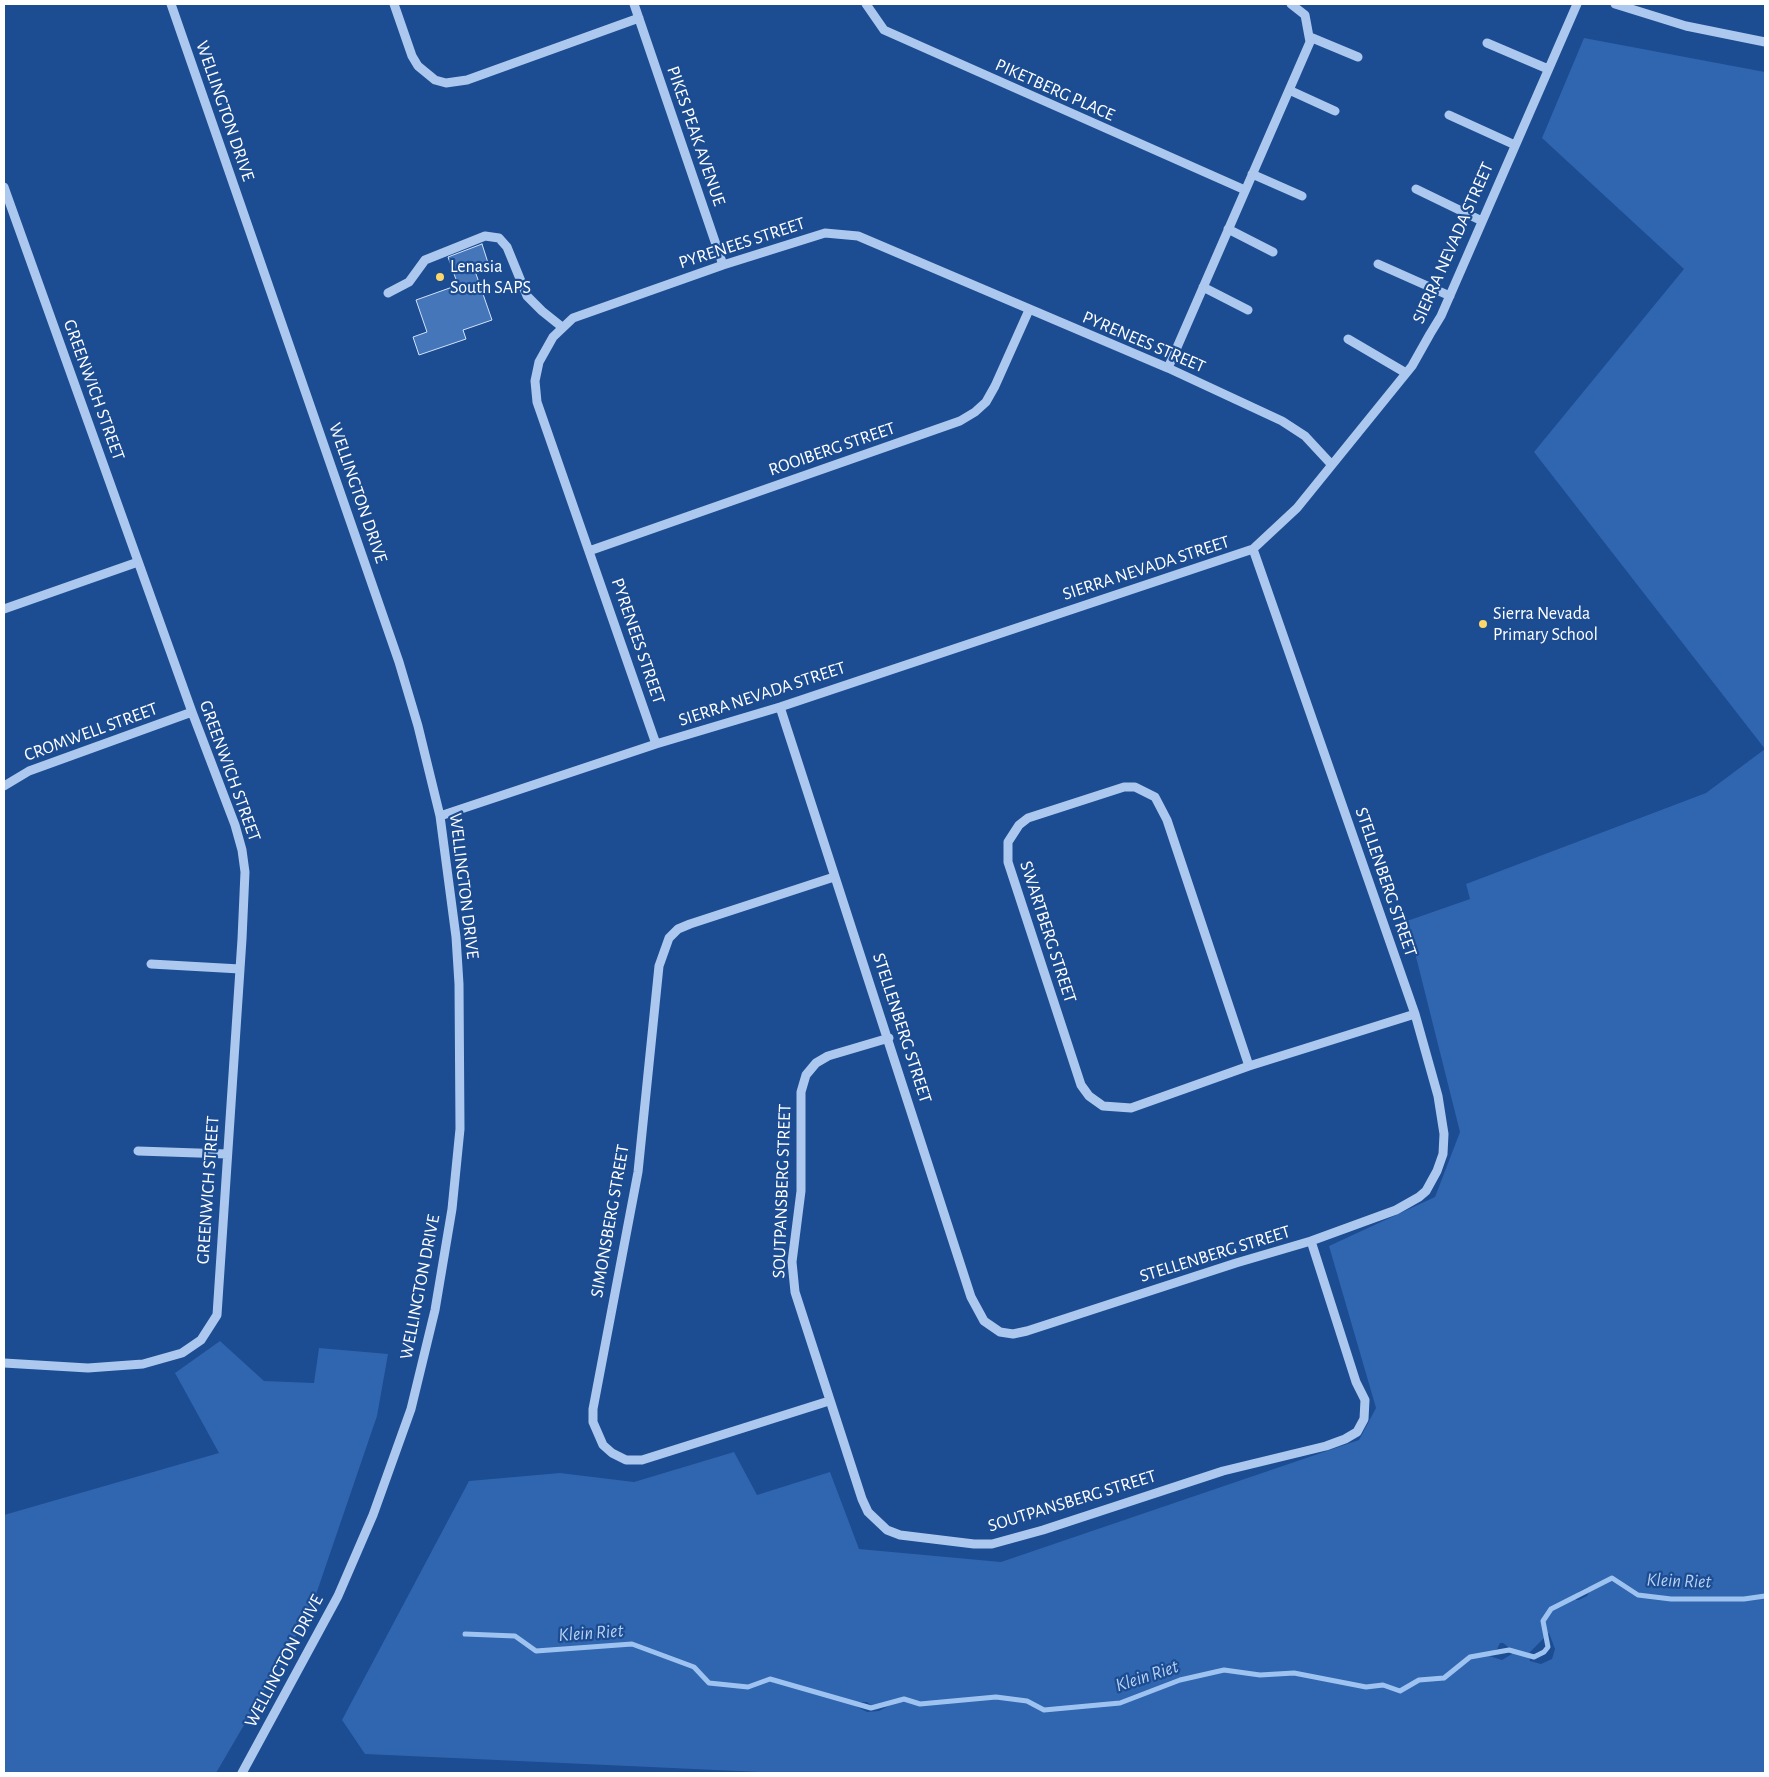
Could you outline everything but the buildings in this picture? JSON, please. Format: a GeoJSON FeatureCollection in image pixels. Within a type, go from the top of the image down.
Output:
{"type":"FeatureCollection","features":[{"type":"Feature","properties":{"kind":"street","name":"WELLINGTON DRIVE"},"geometry":{"type":"LineString","coordinates":[[171,4],[399,662],[418,726],[440,816],[456,937],[461,1073],[460,1129],[452,1209],[435,1310],[411,1409],[394,1461],[357,1553],[318,1637],[242,1773]]}},
{"type":"Feature","properties":{"kind":"street"},"geometry":{"type":"LineString","coordinates":[[394,4],[412,56],[418,66],[435,80],[446,83],[467,80],[639,18]]}},
{"type":"Feature","properties":{"kind":"street","name":"PIKES PEAK AVENUE"},"geometry":{"type":"LineString","coordinates":[[634,4],[723,265]]}},
{"type":"Feature","properties":{"kind":"street","name":"PIKETBERG PLACE"},"geometry":{"type":"LineString","coordinates":[[866,4],[884,30],[1245,190]]}},
{"type":"Feature","properties":{"kind":"street"},"geometry":{"type":"LineString","coordinates":[[1168,368],[1310,42],[1304,15],[1291,4]]}},
{"type":"Feature","properties":{"kind":"street","name":"SIERRA NEVADA STREET"},"geometry":{"type":"LineString","coordinates":[[440,816],[656,744],[780,707],[1253,549],[1297,508],[1406,373],[1438,322],[1577,4]]}},
{"type":"Feature","properties":{"kind":"street"},"geometry":{"type":"LineString","coordinates":[[1615,4],[1686,26],[1765,42]]}},
{"type":"Feature","properties":{"kind":"street"},"geometry":{"type":"LineString","coordinates":[[1310,37],[1358,58]]}},
{"type":"Feature","properties":{"kind":"street"},"geometry":{"type":"LineString","coordinates":[[1487,44],[1548,69]]}},
{"type":"Feature","properties":{"kind":"street"},"geometry":{"type":"LineString","coordinates":[[1289,90],[1335,110]]}},
{"type":"Feature","properties":{"kind":"street"},"geometry":{"type":"LineString","coordinates":[[1449,115],[1515,145]]}},
{"type":"Feature","properties":{"kind":"street"},"geometry":{"type":"LineString","coordinates":[[1252,174],[1302,196]]}},
{"type":"Feature","properties":{"kind":"street","name":"GREENWICH STREET"},"geometry":{"type":"LineString","coordinates":[[4,187],[192,712],[235,825],[242,850],[245,872],[217,1315],[201,1340],[182,1353],[128,1366],[88,1368],[4,1363]]}},
{"type":"Feature","properties":{"kind":"street"},"geometry":{"type":"LineString","coordinates":[[1416,189],[1482,221]]}},
{"type":"Feature","properties":{"kind":"street"},"geometry":{"type":"LineString","coordinates":[[1228,229],[1273,252]]}},
{"type":"Feature","properties":{"kind":"street","name":"PYRENEES STREET"},"geometry":{"type":"LineString","coordinates":[[656,744],[538,402],[535,381],[540,362],[547,347],[562,327],[573,318],[723,265],[825,233],[846,234],[868,239],[1029,310],[1168,368],[1296,428],[1331,464]]}},
{"type":"Feature","properties":{"kind":"street"},"geometry":{"type":"LineString","coordinates":[[388,293],[409,282],[425,260],[485,236],[499,238],[507,247],[527,296],[562,327]]}},
{"type":"Feature","properties":{"kind":"street"},"geometry":{"type":"LineString","coordinates":[[1378,264],[1450,296]]}},
{"type":"Feature","properties":{"kind":"street"},"geometry":{"type":"LineString","coordinates":[[1203,288],[1248,310]]}},
{"type":"Feature","properties":{"kind":"street","name":"ROOIBERG STREET"},"geometry":{"type":"LineString","coordinates":[[589,552],[960,421],[975,412],[986,402],[996,386],[1029,310]]}},
{"type":"Feature","properties":{"kind":"street"},"geometry":{"type":"LineString","coordinates":[[1348,339],[1406,373]]}},
{"type":"Feature","properties":{"kind":"street","name":"STELLENBERG STREET"},"geometry":{"type":"LineString","coordinates":[[780,707],[834,877],[889,1038],[971,1297],[979,1315],[1000,1332],[1013,1334],[1027,1332],[1236,1262],[1311,1241],[1396,1210],[1412,1202],[1426,1191],[1437,1171],[1443,1154],[1444,1134],[1438,1096],[1415,1014],[1253,549]]}},
{"type":"Feature","properties":{"kind":"street"},"geometry":{"type":"LineString","coordinates":[[4,609],[138,562]]}},
{"type":"Feature","properties":{"kind":"street","name":"CROMWELL STREET"},"geometry":{"type":"LineString","coordinates":[[4,786],[29,771],[192,712]]}},
{"type":"Feature","properties":{"kind":"street","name":"SWARTBERG STREET"},"geometry":{"type":"LineString","coordinates":[[1249,1066],[1167,820],[1155,797],[1135,787],[1124,787],[1028,818],[1019,825],[1008,842],[1008,862],[1084,1092],[1103,1106],[1131,1108],[1249,1066],[1415,1014]]}},
{"type":"Feature","properties":{"kind":"street","name":"SIMONSBERG STREET"},"geometry":{"type":"LineString","coordinates":[[829,1401],[642,1460],[626,1460],[612,1453],[603,1445],[593,1422],[592,1409],[638,1172],[659,966],[669,938],[678,929],[690,924],[834,877]]}},
{"type":"Feature","properties":{"kind":"street"},"geometry":{"type":"LineString","coordinates":[[151,964],[240,969]]}},
{"type":"Feature","properties":{"kind":"street","name":"SOUTPANSBERG STREET"},"geometry":{"type":"LineString","coordinates":[[889,1038],[828,1056],[816,1064],[806,1075],[801,1092],[801,1191],[792,1262],[793,1278],[829,1401],[862,1499],[876,1521],[887,1530],[900,1535],[974,1544],[1013,1539],[1223,1471],[1326,1446],[1357,1432],[1364,1419],[1366,1408],[1311,1241]]}},
{"type":"Feature","properties":{"kind":"street"},"geometry":{"type":"LineString","coordinates":[[138,1150],[227,1154]]}},
{"type":"Feature","properties":{"kind":"shaded area"},"geometry":{"type":"Polygon","coordinates":[[[1584,38],[1765,72],[1765,749],[1534,452],[1684,269],[1542,138],[1584,38]]]}},
{"type":"Feature","properties":{"kind":"shaded area"},"geometry":{"type":"Polygon","coordinates":[[[1765,749],[1765,1773],[782,1773],[365,1754],[342,1720],[469,1481],[560,1473],[634,1482],[734,1452],[757,1495],[830,1472],[859,1549],[1001,1562],[1359,1440],[1376,1408],[1329,1246],[1435,1197],[1460,1132],[1407,921],[1470,899],[1466,884],[1706,793],[1765,749]],[[1588,1587],[1578,1592],[1576,1600],[1587,1596],[1591,1589],[1588,1587]],[[1549,1633],[1528,1654],[1530,1661],[1541,1664],[1552,1659],[1555,1649],[1549,1633]],[[1500,1643],[1497,1649],[1489,1653],[1489,1656],[1502,1660],[1512,1654],[1511,1649],[1503,1643],[1500,1643]],[[840,1698],[867,1712],[879,1711],[898,1701],[895,1700],[888,1705],[871,1705],[867,1702],[855,1702],[840,1698]]]}},
{"type":"Feature","properties":{"kind":"shaded area"},"geometry":{"type":"Polygon","coordinates":[[[220,1341],[264,1381],[314,1383],[319,1348],[388,1354],[377,1416],[310,1612],[216,1773],[4,1773],[4,1515],[219,1453],[175,1373],[220,1341]]]}},
{"type":"Feature","properties":{"kind":"waterway","name":"Klein Riet"},"geometry":{"type":"LineString","coordinates":[[465,1634],[515,1636],[536,1651],[632,1644],[694,1667],[709,1683],[748,1687],[770,1679],[871,1708],[904,1699],[920,1704],[996,1697],[1027,1701],[1044,1710],[1120,1703],[1180,1680],[1224,1670],[1260,1675],[1294,1673],[1366,1687],[1383,1685],[1400,1691],[1419,1680],[1444,1678],[1470,1657],[1509,1650],[1534,1657],[1544,1652],[1548,1647],[1543,1621],[1551,1609],[1612,1578],[1638,1595],[1671,1599],[1744,1599],[1765,1596]]}},
{"type":"Feature","properties":{"kind":"place","name":"Lenasia South SAPS"},"geometry":{"type":"Point","coordinates":[440,277]}},
{"type":"Feature","properties":{"kind":"place","name":"Sierra Nevada Primary School"},"geometry":{"type":"Point","coordinates":[1483,624]}}]}
